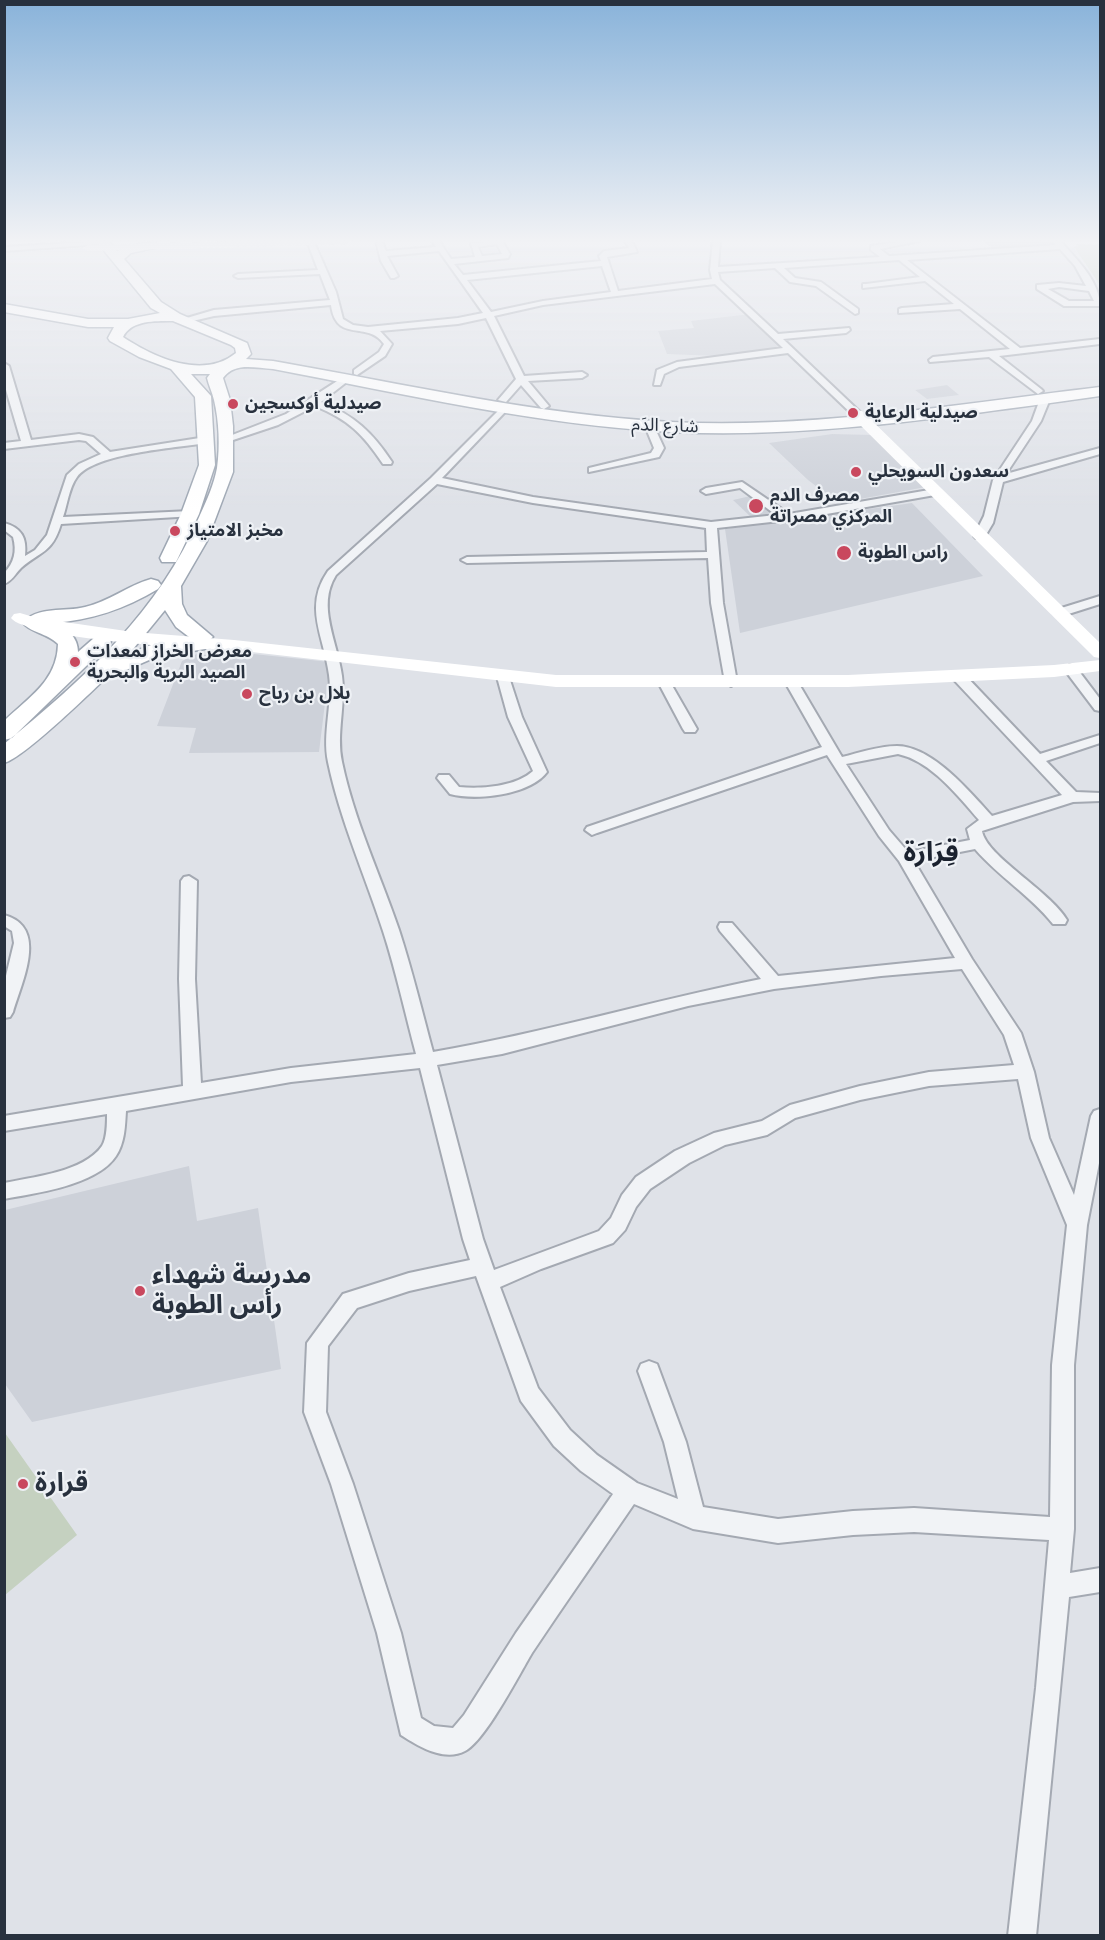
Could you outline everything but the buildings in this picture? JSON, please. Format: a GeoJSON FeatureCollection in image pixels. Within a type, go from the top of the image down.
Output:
{"type":"FeatureCollection","features":[{"type":"Feature","properties":{"kind":"main road"},"geometry":{"type":"LineString","coordinates":[[79,691],[124,632],[172,554],[190,514],[207,465],[203,396],[177,368],[115,338],[84,332]]}},
{"type":"Feature","properties":{"kind":"main road"},"geometry":{"type":"LineString","coordinates":[[115,338],[119,332]]}},
{"type":"Feature","properties":{"kind":"main road","name":"شارع الدَم"},"geometry":{"type":"LineString","coordinates":[[210,332],[242,346],[278,358],[351,376]]}},
{"type":"Feature","properties":{"kind":"main road"},"geometry":{"type":"LineString","coordinates":[[4,733],[58,685],[124,632],[172,587],[207,524],[225,470],[227,439],[221,397],[215,378],[229,364],[244,354],[242,346]]}},
{"type":"Feature","properties":{"kind":"main road","name":"شارع الدَم"},"geometry":{"type":"LineString","coordinates":[[177,368],[197,370],[229,364],[273,365],[351,376],[579,420],[650,426],[754,427],[861,417],[1042,395],[1101,384]]}},
{"type":"Feature","properties":{"kind":"main road","name":"شارع الدَم"},"geometry":{"type":"LineString","coordinates":[[1042,395],[1101,392]]}},
{"type":"Feature","properties":{"kind":"main road","name":"شارع الدَم"},"geometry":{"type":"LineString","coordinates":[[503,404],[544,406],[627,416],[724,420],[861,417]]}},
{"type":"Feature","properties":{"kind":"main road"},"geometry":{"type":"LineString","coordinates":[[172,554],[192,554]]}},
{"type":"Feature","properties":{"kind":"main road"},"geometry":{"type":"LineString","coordinates":[[24,619],[77,616],[100,611],[123,602],[151,585]]}},
{"type":"Feature","properties":{"kind":"main road"},"geometry":{"type":"LineString","coordinates":[[172,587],[172,608],[179,621],[200,641]]}},
{"type":"Feature","properties":{"kind":"main road"},"geometry":{"type":"LineString","coordinates":[[24,619],[56,631],[68,643],[68,657],[58,685]]}},
{"type":"Feature","properties":{"kind":"main road"},"geometry":{"type":"LineString","coordinates":[[4,756],[79,691],[136,656],[200,641]]}},
{"type":"Feature","properties":{"kind":"street"},"geometry":{"type":"LineString","coordinates":[[227,439],[278,424],[316,403],[382,354],[388,344],[383,336],[375,332]]}},
{"type":"Feature","properties":{"kind":"street"},"geometry":{"type":"LineString","coordinates":[[497,332],[521,379],[544,406]]}},
{"type":"Feature","properties":{"kind":"street"},"geometry":{"type":"LineString","coordinates":[[771,332],[1101,653]]}},
{"type":"Feature","properties":{"kind":"street"},"geometry":{"type":"LineString","coordinates":[[778,338],[833,332]]}},
{"type":"Feature","properties":{"kind":"street"},"geometry":{"type":"LineString","coordinates":[[994,332],[1017,350]]}},
{"type":"Feature","properties":{"kind":"street"},"geometry":{"type":"LineString","coordinates":[[933,360],[1017,350],[1099,344]]}},
{"type":"Feature","properties":{"kind":"street"},"geometry":{"type":"LineString","coordinates":[[657,383],[660,372],[677,365],[791,350]]}},
{"type":"Feature","properties":{"kind":"street"},"geometry":{"type":"LineString","coordinates":[[980,536],[990,518],[998,480],[1039,418],[1042,395],[990,353]]}},
{"type":"Feature","properties":{"kind":"street"},"geometry":{"type":"LineString","coordinates":[[4,366],[27,443]]}},
{"type":"Feature","properties":{"kind":"street"},"geometry":{"type":"LineString","coordinates":[[521,379],[582,375]]}},
{"type":"Feature","properties":{"kind":"street"},"geometry":{"type":"LineString","coordinates":[[521,379],[503,404],[435,480],[327,579],[321,597],[321,610],[337,686],[332,740],[335,762],[356,835],[391,931],[473,1239],[529,1394],[562,1438],[589,1463],[629,1491],[693,1517],[778,1530],[914,1520],[1062,1529]]}},
{"type":"Feature","properties":{"kind":"street"},"geometry":{"type":"LineString","coordinates":[[316,403],[341,414],[363,428],[387,462]]}},
{"type":"Feature","properties":{"kind":"street"},"geometry":{"type":"LineString","coordinates":[[593,470],[655,455],[659,448],[650,426]]}},
{"type":"Feature","properties":{"kind":"street"},"geometry":{"type":"LineString","coordinates":[[4,446],[85,438],[108,455]]}},
{"type":"Feature","properties":{"kind":"street"},"geometry":{"type":"LineString","coordinates":[[4,582],[18,565],[46,545],[72,477],[83,466],[108,455],[206,440]]}},
{"type":"Feature","properties":{"kind":"street"},"geometry":{"type":"LineString","coordinates":[[998,480],[1101,451]]}},
{"type":"Feature","properties":{"kind":"street"},"geometry":{"type":"LineString","coordinates":[[435,480],[533,500],[711,525],[786,517],[935,492]]}},
{"type":"Feature","properties":{"kind":"street"},"geometry":{"type":"LineString","coordinates":[[706,491],[742,484],[786,517]]}},
{"type":"Feature","properties":{"kind":"street"},"geometry":{"type":"LineString","coordinates":[[57,521],[190,514]]}},
{"type":"Feature","properties":{"kind":"street"},"geometry":{"type":"LineString","coordinates":[[711,525],[717,603],[731,682]]}},
{"type":"Feature","properties":{"kind":"street"},"geometry":{"type":"LineString","coordinates":[[4,526],[12,529],[21,542],[18,565]]}},
{"type":"Feature","properties":{"kind":"street"},"geometry":{"type":"LineString","coordinates":[[467,560],[715,555]]}},
{"type":"Feature","properties":{"kind":"street"},"geometry":{"type":"LineString","coordinates":[[1059,613],[1101,600]]}},
{"type":"Feature","properties":{"kind":"street"},"geometry":{"type":"LineString","coordinates":[[24,619],[503,677],[556,681],[791,682],[959,677],[1101,666]]}},
{"type":"Feature","properties":{"kind":"street"},"geometry":{"type":"LineString","coordinates":[[1070,669],[1101,707]]}},
{"type":"Feature","properties":{"kind":"street"},"geometry":{"type":"LineString","coordinates":[[444,778],[454,791],[470,794],[527,782],[540,772],[515,717],[503,677]]}},
{"type":"Feature","properties":{"kind":"street"},"geometry":{"type":"LineString","coordinates":[[959,677],[1072,797]]}},
{"type":"Feature","properties":{"kind":"street"},"geometry":{"type":"LineString","coordinates":[[664,682],[690,729]]}},
{"type":"Feature","properties":{"kind":"street"},"geometry":{"type":"LineString","coordinates":[[791,682],[869,811],[905,858],[966,963],[1012,1033],[1025,1072],[1040,1138],[1077,1225]]}},
{"type":"Feature","properties":{"kind":"street"},"geometry":{"type":"LineString","coordinates":[[1036,760],[1101,739]]}},
{"type":"Feature","properties":{"kind":"street"},"geometry":{"type":"LineString","coordinates":[[592,830],[784,763],[835,755],[895,751],[912,753],[949,781],[989,821]]}},
{"type":"Feature","properties":{"kind":"street"},"geometry":{"type":"LineString","coordinates":[[1059,920],[1037,896],[979,843],[974,837],[974,829],[989,821],[1072,797],[1100,799]]}},
{"type":"Feature","properties":{"kind":"street"},"geometry":{"type":"LineString","coordinates":[[905,858],[979,843]]}},
{"type":"Feature","properties":{"kind":"street"},"geometry":{"type":"LineString","coordinates":[[189,881],[187,979],[192,1092]]}},
{"type":"Feature","properties":{"kind":"street"},"geometry":{"type":"LineString","coordinates":[[4,920],[14,924],[18,929],[22,944],[4,1012]]}},
{"type":"Feature","properties":{"kind":"street"},"geometry":{"type":"LineString","coordinates":[[726,927],[774,983]]}},
{"type":"Feature","properties":{"kind":"street"},"geometry":{"type":"LineString","coordinates":[[4,1124],[291,1075],[427,1060],[502,1047],[688,1000],[774,983],[966,963]]}},
{"type":"Feature","properties":{"kind":"street"},"geometry":{"type":"LineString","coordinates":[[629,1491],[525,1642],[473,1724],[458,1741],[431,1739],[410,1726],[389,1633],[342,1484],[315,1412],[318,1343],[350,1301],[409,1282],[486,1274],[535,1262],[606,1237],[618,1224],[629,1201],[643,1183],[682,1157],[720,1138],[767,1127],[790,1112],[860,1093],[972,1074],[1025,1072]]}},
{"type":"Feature","properties":{"kind":"street"},"geometry":{"type":"LineString","coordinates":[[4,1191],[91,1168],[110,1150],[117,1105]]}},
{"type":"Feature","properties":{"kind":"street"},"geometry":{"type":"LineString","coordinates":[[1022,1935],[1049,1688],[1062,1529],[1063,1365],[1077,1225],[1101,1116]]}},
{"type":"Feature","properties":{"kind":"street"},"geometry":{"type":"LineString","coordinates":[[649,1371],[675,1438],[687,1479],[693,1517]]}},
{"type":"Feature","properties":{"kind":"street"},"geometry":{"type":"LineString","coordinates":[[1057,1587],[1101,1580]]}},
{"type":"Feature","properties":{"kind":"shaded area"},"geometry":{"type":"Polygon","coordinates":[[[658,332],[769,332],[788,349],[716,356],[667,354],[658,332]]]}},
{"type":"Feature","properties":{"kind":"shaded area"},"geometry":{"type":"Polygon","coordinates":[[[947,385],[959,395],[927,399],[915,390],[947,385]]]}},
{"type":"Feature","properties":{"kind":"shaded area","name":"سعدون السويحلي"},"geometry":{"type":"Polygon","coordinates":[[[832,434],[875,435],[926,487],[838,503],[808,480],[769,443],[832,434]]]}},
{"type":"Feature","properties":{"kind":"shaded area","name":"مصرف الدم المركزي مصراتة"},"geometry":{"type":"Polygon","coordinates":[[[759,494],[779,513],[752,518],[733,500],[759,494]]]}},
{"type":"Feature","properties":{"kind":"shaded area","name":"راس الطوبة"},"geometry":{"type":"Polygon","coordinates":[[[912,503],[983,576],[740,633],[725,529],[912,503]]]}},
{"type":"Feature","properties":{"kind":"shaded area","name":"بلال بن رباح"},"geometry":{"type":"Polygon","coordinates":[[[244,653],[330,662],[319,752],[189,753],[196,728],[157,726],[182,661],[197,654],[230,658],[244,653]]]}},
{"type":"Feature","properties":{"kind":"shaded area"},"geometry":{"type":"Polygon","coordinates":[[[189,1166],[197,1221],[258,1208],[281,1369],[32,1422],[5,1384],[5,1210],[189,1166]]]}},
{"type":"Feature","properties":{"kind":"green space","name":"قرارة"},"geometry":{"type":"Polygon","coordinates":[[[5,1433],[77,1535],[4,1595],[5,1433]]]}},
{"type":"Feature","properties":{"kind":"place","name":"صيدلية أوكسجين"},"geometry":{"type":"Point","coordinates":[233,404]}},
{"type":"Feature","properties":{"kind":"place","name":"صيدلية الرعاية"},"geometry":{"type":"Point","coordinates":[853,413]}},
{"type":"Feature","properties":{"kind":"place","name":"سعدون السويحلي"},"geometry":{"type":"Point","coordinates":[856,472]}},
{"type":"Feature","properties":{"kind":"place","name":"مصرف الدم المركزي مصراتة"},"geometry":{"type":"Point","coordinates":[756,506]}},
{"type":"Feature","properties":{"kind":"place","name":"مخبز اﻻمتياز"},"geometry":{"type":"Point","coordinates":[175,531]}},
{"type":"Feature","properties":{"kind":"place","name":"راس الطوبة"},"geometry":{"type":"Point","coordinates":[844,553]}},
{"type":"Feature","properties":{"kind":"place","name":"معرض الخراز لمعدات الصيد البرية والبحرية"},"geometry":{"type":"Point","coordinates":[75,662]}},
{"type":"Feature","properties":{"kind":"place","name":"بلال بن رباح"},"geometry":{"type":"Point","coordinates":[247,694]}},
{"type":"Feature","properties":{"kind":"place","name":"مدرسة شهداء رأس الطوبة"},"geometry":{"type":"Point","coordinates":[140,1291]}},
{"type":"Feature","properties":{"kind":"place","name":"قرارة"},"geometry":{"type":"Point","coordinates":[23,1484]}},
{"type":"Feature","properties":{"kind":"district","name":"قِرَارَة"},"geometry":{"type":"Point","coordinates":[931,853]}}]}
